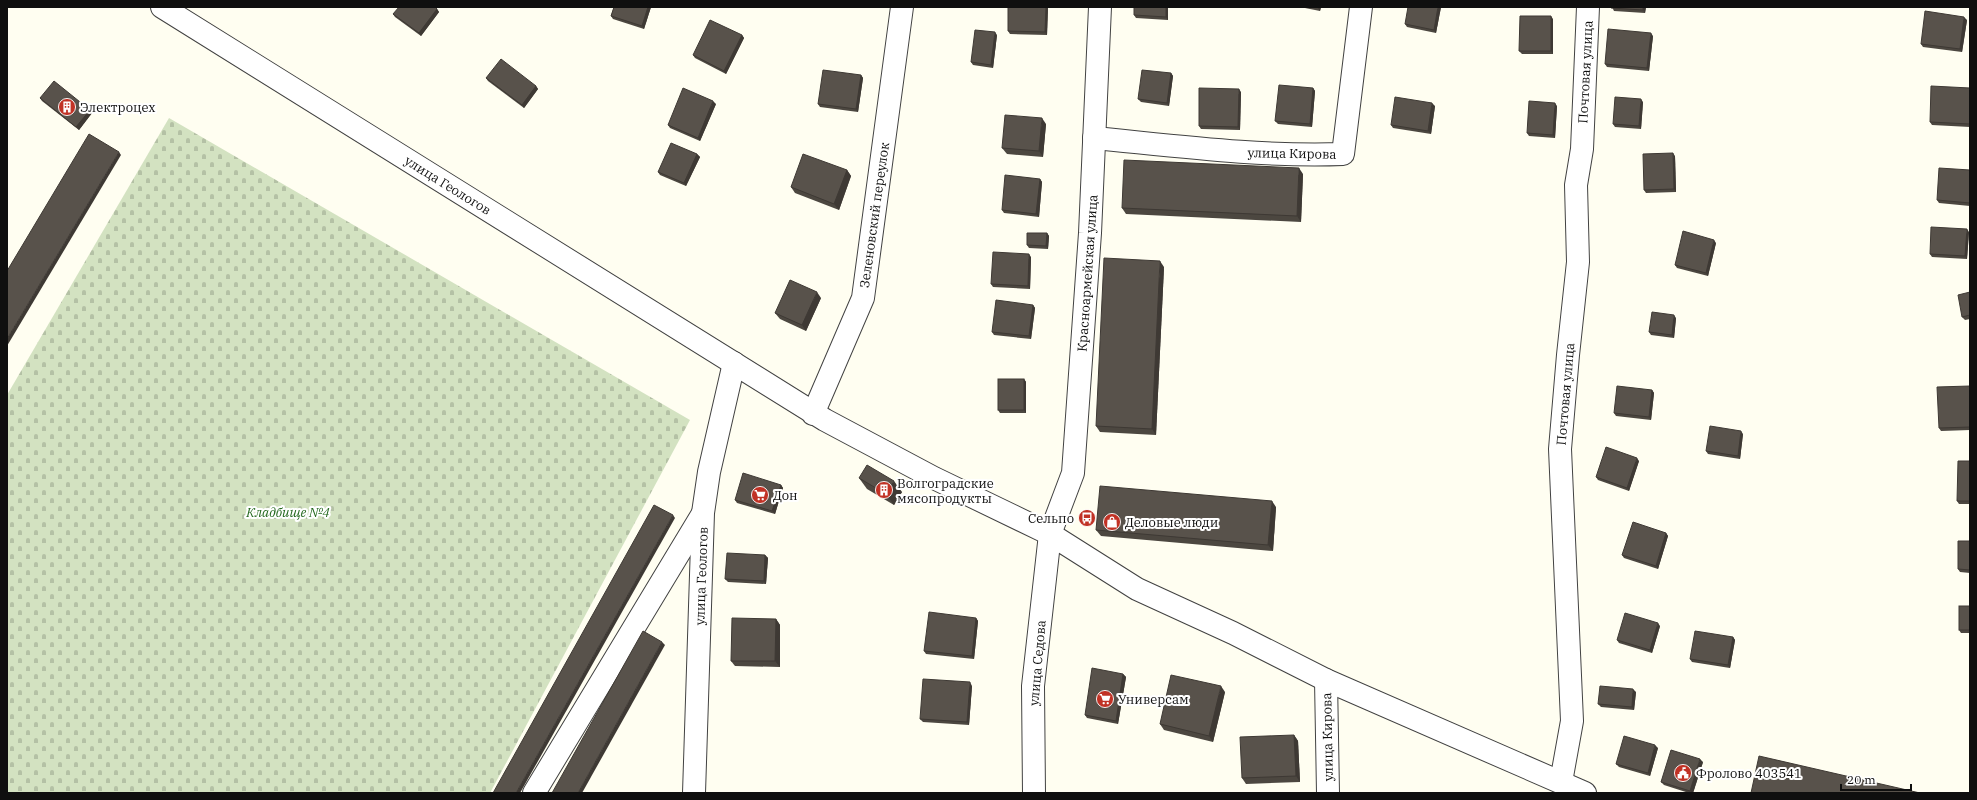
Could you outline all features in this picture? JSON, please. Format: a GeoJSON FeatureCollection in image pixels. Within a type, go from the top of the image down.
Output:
{"type":"FeatureCollection","features":[{"type":"Feature","properties":{"kind":"street","name":"улица Геологов"},"geometry":{"type":"LineString","coordinates":[[162,7],[734,363],[813,414],[934,478],[1050,534],[1137,588],[1233,633],[1326,680],[1585,793]]}},
{"type":"Feature","properties":{"kind":"street","name":"Зеленовский переулок"},"geometry":{"type":"LineString","coordinates":[[813,414],[863,298],[902,7]]}},
{"type":"Feature","properties":{"kind":"street","name":"Красноармейская улица"},"geometry":{"type":"LineString","coordinates":[[1050,534],[1073,473],[1090,233],[1100,7]]}},
{"type":"Feature","properties":{"kind":"street","name":"улица Кирова"},"geometry":{"type":"LineString","coordinates":[[1094,138],[1210,150],[1310,155],[1343,154],[1361,7]]}},
{"type":"Feature","properties":{"kind":"street","name":"Почтовая улица"},"geometry":{"type":"LineString","coordinates":[[1561,782],[1572,721],[1560,449],[1578,262],[1576,185],[1582,149],[1588,7]]}},
{"type":"Feature","properties":{"kind":"street","name":"улица Геологов"},"geometry":{"type":"LineString","coordinates":[[694,793],[703,513],[708,472],[734,363]]}},
{"type":"Feature","properties":{"kind":"street"},"geometry":{"type":"LineString","coordinates":[[534,793],[703,513]]}},
{"type":"Feature","properties":{"kind":"street","name":"улица Седова"},"geometry":{"type":"LineString","coordinates":[[1034,793],[1033,686],[1050,534]]}},
{"type":"Feature","properties":{"kind":"street","name":"улица Кирова"},"geometry":{"type":"LineString","coordinates":[[1326,680],[1328,793]]}},
{"type":"Feature","properties":{"kind":"green space","name":"Кладбище №4"},"geometry":{"type":"Polygon","coordinates":[[[169,118],[690,420],[490,793],[7,793],[7,395],[169,118]]]}},
{"type":"Feature","properties":{"kind":"building"},"geometry":{"type":"Polygon","coordinates":[[[399,7],[435,7],[437,9],[419,33],[393,14],[399,7]]]}},
{"type":"Feature","properties":{"kind":"building"},"geometry":{"type":"Polygon","coordinates":[[[614,7],[648,7],[642,26],[611,16],[614,7]]]}},
{"type":"Feature","properties":{"kind":"building"},"geometry":{"type":"Polygon","coordinates":[[[1008,7],[1046,7],[1045,32],[1008,31],[1008,7]]]}},
{"type":"Feature","properties":{"kind":"building"},"geometry":{"type":"Polygon","coordinates":[[[1134,7],[1166,7],[1166,17],[1134,15],[1134,7]]]}},
{"type":"Feature","properties":{"kind":"building"},"geometry":{"type":"Polygon","coordinates":[[[1408,7],[1438,7],[1434,30],[1405,24],[1408,7]]]}},
{"type":"Feature","properties":{"kind":"building"},"geometry":{"type":"Polygon","coordinates":[[[1643,7],[1643,10],[1611,8],[1643,7]]]}},
{"type":"Feature","properties":{"kind":"building"},"geometry":{"type":"Polygon","coordinates":[[[1925,11],[1964,17],[1960,49],[1921,44],[1925,11]]]}},
{"type":"Feature","properties":{"kind":"building"},"geometry":{"type":"Polygon","coordinates":[[[1520,16],[1551,16],[1551,51],[1519,51],[1520,16]]]}},
{"type":"Feature","properties":{"kind":"building"},"geometry":{"type":"Polygon","coordinates":[[[710,20],[742,35],[724,71],[693,55],[710,20]]]}},
{"type":"Feature","properties":{"kind":"building"},"geometry":{"type":"Polygon","coordinates":[[[1608,29],[1651,33],[1647,68],[1605,64],[1608,29]]]}},
{"type":"Feature","properties":{"kind":"building"},"geometry":{"type":"Polygon","coordinates":[[[975,30],[995,32],[991,65],[971,62],[975,30]]]}},
{"type":"Feature","properties":{"kind":"building"},"geometry":{"type":"Polygon","coordinates":[[[501,59],[536,86],[522,105],[486,78],[501,59]]]}},
{"type":"Feature","properties":{"kind":"building"},"geometry":{"type":"Polygon","coordinates":[[[823,70],[861,75],[856,109],[818,104],[823,70]]]}},
{"type":"Feature","properties":{"kind":"building"},"geometry":{"type":"Polygon","coordinates":[[[1142,70],[1171,73],[1167,103],[1138,99],[1142,70]]]}},
{"type":"Feature","properties":{"kind":"building","name":"Электроцех"},"geometry":{"type":"Polygon","coordinates":[[[54,81],[90,110],[76,127],[40,98],[54,81]]]}},
{"type":"Feature","properties":{"kind":"building"},"geometry":{"type":"Polygon","coordinates":[[[1279,85],[1313,88],[1310,124],[1275,121],[1279,85]]]}},
{"type":"Feature","properties":{"kind":"building"},"geometry":{"type":"Polygon","coordinates":[[[1931,86],[1970,88],[1970,124],[1930,122],[1931,86]]]}},
{"type":"Feature","properties":{"kind":"building"},"geometry":{"type":"Polygon","coordinates":[[[683,88],[713,101],[698,138],[668,125],[683,88]]]}},
{"type":"Feature","properties":{"kind":"building"},"geometry":{"type":"Polygon","coordinates":[[[1199,88],[1239,89],[1238,127],[1199,126],[1199,88]]]}},
{"type":"Feature","properties":{"kind":"building"},"geometry":{"type":"Polygon","coordinates":[[[1395,97],[1432,103],[1428,131],[1391,125],[1395,97]]]}},
{"type":"Feature","properties":{"kind":"building"},"geometry":{"type":"Polygon","coordinates":[[[1615,97],[1641,99],[1639,126],[1613,124],[1615,97]]]}},
{"type":"Feature","properties":{"kind":"building"},"geometry":{"type":"Polygon","coordinates":[[[1529,101],[1555,103],[1553,135],[1527,133],[1529,101]]]}},
{"type":"Feature","properties":{"kind":"building"},"geometry":{"type":"Polygon","coordinates":[[[1005,115],[1042,118],[1039,151],[1002,148],[1005,115]]]}},
{"type":"Feature","properties":{"kind":"building"},"geometry":{"type":"Polygon","coordinates":[[[89,134],[119,152],[7,339],[7,271],[89,134]]]}},
{"type":"Feature","properties":{"kind":"building"},"geometry":{"type":"Polygon","coordinates":[[[671,143],[697,154],[684,183],[658,172],[671,143]]]}},
{"type":"Feature","properties":{"kind":"building"},"geometry":{"type":"Polygon","coordinates":[[[1673,153],[1674,189],[1644,190],[1643,154],[1673,153]]]}},
{"type":"Feature","properties":{"kind":"building"},"geometry":{"type":"Polygon","coordinates":[[[803,154],[847,170],[834,204],[791,187],[803,154]]]}},
{"type":"Feature","properties":{"kind":"building"},"geometry":{"type":"Polygon","coordinates":[[[1124,160],[1299,168],[1297,216],[1122,208],[1124,160]]]}},
{"type":"Feature","properties":{"kind":"building"},"geometry":{"type":"Polygon","coordinates":[[[1939,168],[1970,170],[1970,203],[1937,200],[1939,168]]]}},
{"type":"Feature","properties":{"kind":"building"},"geometry":{"type":"Polygon","coordinates":[[[1005,175],[1040,179],[1036,214],[1002,210],[1005,175]]]}},
{"type":"Feature","properties":{"kind":"building"},"geometry":{"type":"Polygon","coordinates":[[[1931,227],[1967,229],[1965,256],[1930,254],[1931,227]]]}},
{"type":"Feature","properties":{"kind":"building"},"geometry":{"type":"Polygon","coordinates":[[[1683,231],[1714,240],[1706,273],[1675,265],[1683,231]]]}},
{"type":"Feature","properties":{"kind":"building"},"geometry":{"type":"Polygon","coordinates":[[[1027,233],[1047,233],[1046,246],[1027,245],[1027,233]]]}},
{"type":"Feature","properties":{"kind":"building"},"geometry":{"type":"Polygon","coordinates":[[[993,252],[1029,254],[1028,286],[991,284],[993,252]]]}},
{"type":"Feature","properties":{"kind":"building"},"geometry":{"type":"Polygon","coordinates":[[[1104,258],[1160,261],[1152,429],[1096,426],[1104,258]]]}},
{"type":"Feature","properties":{"kind":"building"},"geometry":{"type":"Polygon","coordinates":[[[790,280],[817,292],[802,325],[775,313],[790,280]]]}},
{"type":"Feature","properties":{"kind":"building"},"geometry":{"type":"Polygon","coordinates":[[[1970,292],[1970,315],[1962,317],[1958,295],[1970,292]]]}},
{"type":"Feature","properties":{"kind":"building"},"geometry":{"type":"Polygon","coordinates":[[[996,300],[1033,305],[1029,336],[992,332],[996,300]]]}},
{"type":"Feature","properties":{"kind":"building"},"geometry":{"type":"Polygon","coordinates":[[[1652,312],[1674,315],[1672,335],[1649,332],[1652,312]]]}},
{"type":"Feature","properties":{"kind":"building"},"geometry":{"type":"Polygon","coordinates":[[[998,379],[1024,379],[1024,410],[998,410],[998,379]]]}},
{"type":"Feature","properties":{"kind":"building"},"geometry":{"type":"Polygon","coordinates":[[[1617,386],[1652,390],[1649,417],[1614,413],[1617,386]]]}},
{"type":"Feature","properties":{"kind":"building"},"geometry":{"type":"Polygon","coordinates":[[[1970,386],[1970,427],[1939,428],[1937,387],[1970,386]]]}},
{"type":"Feature","properties":{"kind":"building"},"geometry":{"type":"Polygon","coordinates":[[[1710,426],[1741,431],[1738,456],[1706,451],[1710,426]]]}},
{"type":"Feature","properties":{"kind":"building"},"geometry":{"type":"Polygon","coordinates":[[[1606,447],[1637,458],[1627,488],[1596,477],[1606,447]]]}},
{"type":"Feature","properties":{"kind":"building"},"geometry":{"type":"Polygon","coordinates":[[[1958,461],[1970,461],[1970,501],[1957,501],[1958,461]]]}},
{"type":"Feature","properties":{"kind":"building"},"geometry":{"type":"Polygon","coordinates":[[[867,465],[894,481],[886,494],[859,478],[867,465]]]}},
{"type":"Feature","properties":{"kind":"building","name":"Дон"},"geometry":{"type":"Polygon","coordinates":[[[743,473],[781,485],[772,511],[735,500],[743,473]]]}},
{"type":"Feature","properties":{"kind":"building"},"geometry":{"type":"Polygon","coordinates":[[[1100,486],[1272,501],[1268,545],[1096,530],[1100,486]]]}},
{"type":"Feature","properties":{"kind":"building"},"geometry":{"type":"Polygon","coordinates":[[[654,505],[673,515],[516,793],[493,793],[654,505]]]}},
{"type":"Feature","properties":{"kind":"building"},"geometry":{"type":"Polygon","coordinates":[[[1633,522],[1666,533],[1656,566],[1622,555],[1633,522]]]}},
{"type":"Feature","properties":{"kind":"building"},"geometry":{"type":"Polygon","coordinates":[[[1958,541],[1970,541],[1970,570],[1958,569],[1958,541]]]}},
{"type":"Feature","properties":{"kind":"building"},"geometry":{"type":"Polygon","coordinates":[[[727,553],[765,555],[764,581],[725,579],[727,553]]]}},
{"type":"Feature","properties":{"kind":"building"},"geometry":{"type":"Polygon","coordinates":[[[1959,606],[1970,606],[1970,630],[1959,630],[1959,606]]]}},
{"type":"Feature","properties":{"kind":"building"},"geometry":{"type":"Polygon","coordinates":[[[929,612],[976,618],[972,656],[924,651],[929,612]]]}},
{"type":"Feature","properties":{"kind":"building"},"geometry":{"type":"Polygon","coordinates":[[[1625,613],[1658,623],[1650,650],[1617,640],[1625,613]]]}},
{"type":"Feature","properties":{"kind":"building"},"geometry":{"type":"Polygon","coordinates":[[[732,618],[776,619],[775,661],[731,661],[732,618]]]}},
{"type":"Feature","properties":{"kind":"building"},"geometry":{"type":"Polygon","coordinates":[[[643,631],[662,642],[578,793],[552,793],[643,631]]]}},
{"type":"Feature","properties":{"kind":"building"},"geometry":{"type":"Polygon","coordinates":[[[1695,631],[1733,637],[1728,665],[1690,659],[1695,631]]]}},
{"type":"Feature","properties":{"kind":"building"},"geometry":{"type":"Polygon","coordinates":[[[1092,668],[1123,674],[1116,721],[1085,715],[1092,668]]]}},
{"type":"Feature","properties":{"kind":"building"},"geometry":{"type":"Polygon","coordinates":[[[1171,675],[1221,686],[1209,736],[1160,724],[1171,675]]]}},
{"type":"Feature","properties":{"kind":"building"},"geometry":{"type":"Polygon","coordinates":[[[923,679],[970,682],[967,722],[920,719],[923,679]]]}},
{"type":"Feature","properties":{"kind":"building"},"geometry":{"type":"Polygon","coordinates":[[[1600,686],[1633,689],[1632,707],[1598,704],[1600,686]]]}},
{"type":"Feature","properties":{"kind":"building"},"geometry":{"type":"Polygon","coordinates":[[[1294,735],[1296,776],[1242,778],[1240,737],[1294,735]]]}},
{"type":"Feature","properties":{"kind":"building"},"geometry":{"type":"Polygon","coordinates":[[[1624,736],[1655,745],[1648,773],[1616,764],[1624,736]]]}},
{"type":"Feature","properties":{"kind":"building","name":"Фролово 403541"},"geometry":{"type":"Polygon","coordinates":[[[1671,750],[1700,759],[1690,791],[1661,782],[1671,750]]]}},
{"type":"Feature","properties":{"kind":"building"},"geometry":{"type":"Polygon","coordinates":[[[1759,756],[1920,793],[1751,793],[1759,756]]]}},
{"type":"Feature","properties":{"kind":"place","name":"Электроцех"},"geometry":{"type":"Point","coordinates":[67,107]}},
{"type":"Feature","properties":{"kind":"place","name":"Волгоградские мясопродукты"},"geometry":{"type":"Point","coordinates":[884,490]}},
{"type":"Feature","properties":{"kind":"place","name":"Дон"},"geometry":{"type":"Point","coordinates":[760,495]}},
{"type":"Feature","properties":{"kind":"place","name":"Сельпо"},"geometry":{"type":"Point","coordinates":[1087,518]}},
{"type":"Feature","properties":{"kind":"place","name":"Деловые люди"},"geometry":{"type":"Point","coordinates":[1112,522]}},
{"type":"Feature","properties":{"kind":"place","name":"Универсам"},"geometry":{"type":"Point","coordinates":[1105,699]}},
{"type":"Feature","properties":{"kind":"place","name":"Фролово 403541"},"geometry":{"type":"Point","coordinates":[1683,773]}}]}
